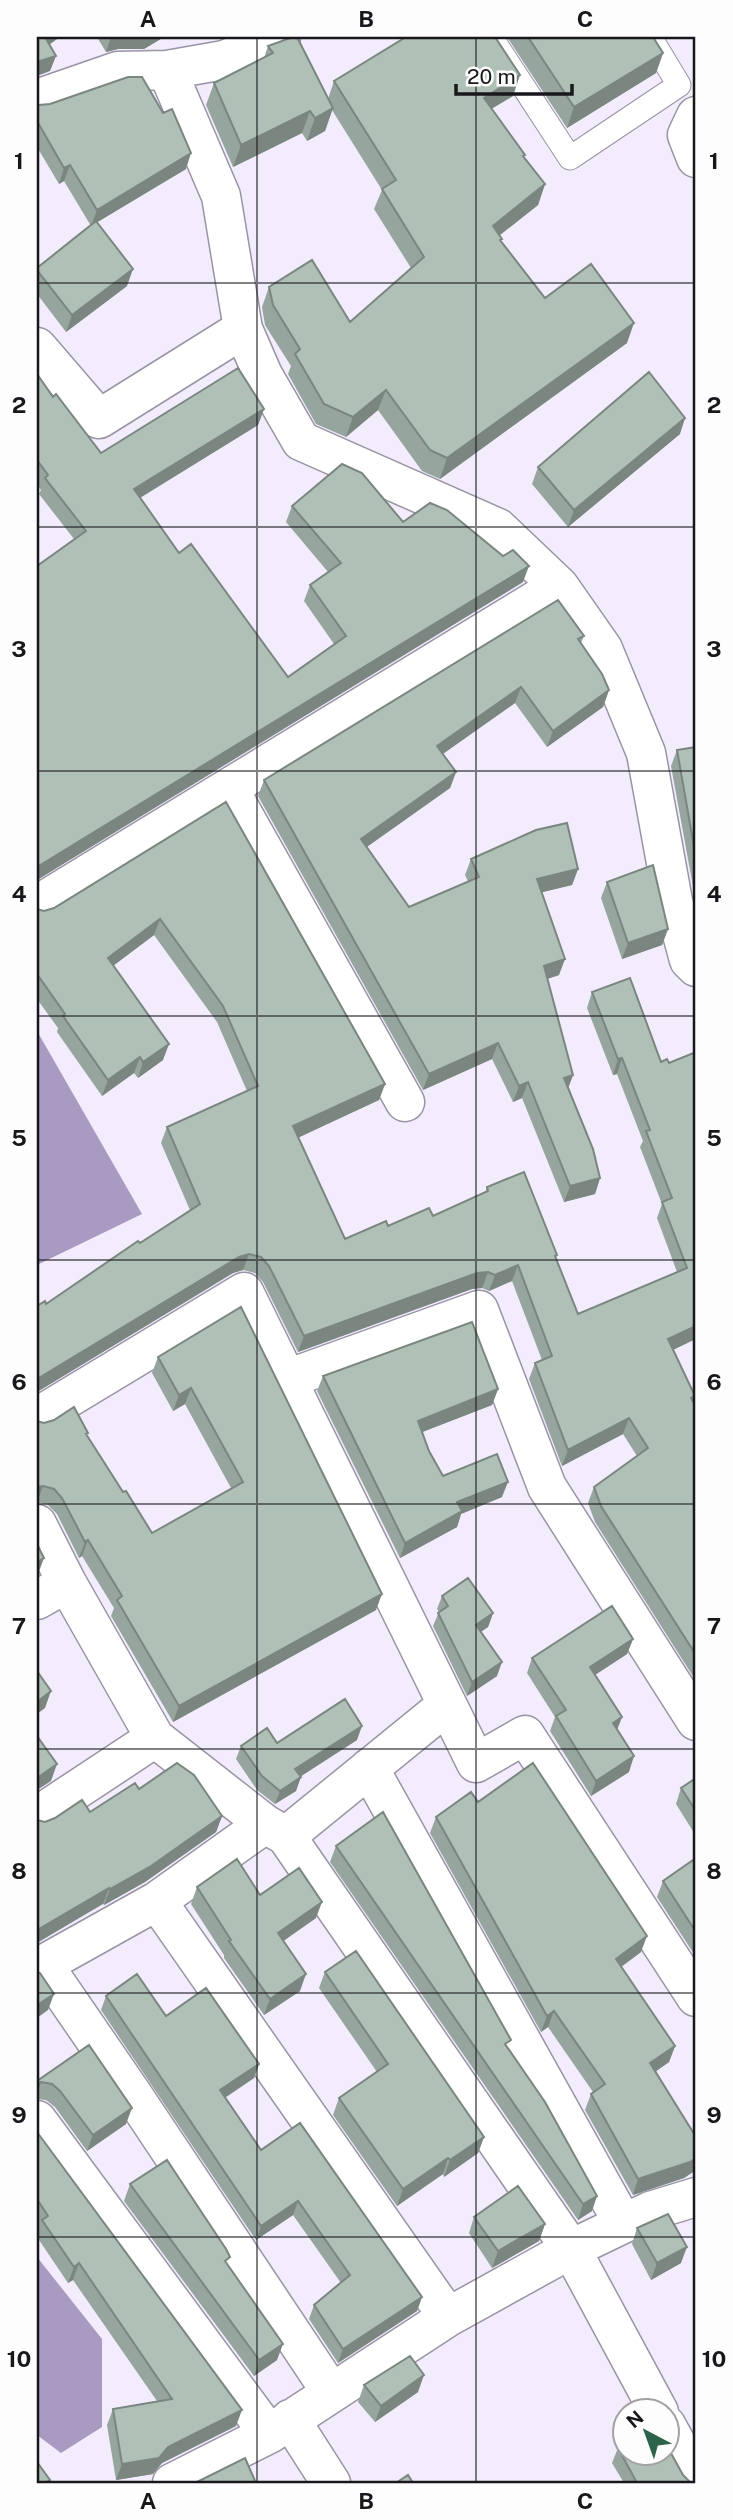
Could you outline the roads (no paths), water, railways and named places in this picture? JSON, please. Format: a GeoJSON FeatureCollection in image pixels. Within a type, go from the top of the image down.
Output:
{"type":"FeatureCollection","features":[{"type":"Feature","properties":{"kind":"street"},"geometry":{"type":"LineString","coordinates":[[37,99],[118,71],[167,70],[219,48],[281,37]]}},
{"type":"Feature","properties":{"kind":"street"},"geometry":{"type":"LineString","coordinates":[[167,70],[221,196],[243,329],[263,375],[301,441],[498,528],[559,586],[603,649],[646,753],[673,901],[689,960],[696,967]]}},
{"type":"Feature","properties":{"kind":"street"},"geometry":{"type":"LineString","coordinates":[[696,116],[687,135],[696,159]]}},
{"type":"Feature","properties":{"kind":"street"},"geometry":{"type":"LineString","coordinates":[[37,346],[99,419],[243,329]]}},
{"type":"Feature","properties":{"kind":"street"},"geometry":{"type":"LineString","coordinates":[[37,905],[559,586]]}},
{"type":"Feature","properties":{"kind":"street"},"geometry":{"type":"LineString","coordinates":[[229,789],[405,1102]]}},
{"type":"Feature","properties":{"kind":"street"},"geometry":{"type":"LineString","coordinates":[[37,1417],[244,1292],[476,1763],[526,1735],[696,1997]]}},
{"type":"Feature","properties":{"kind":"street"},"geometry":{"type":"LineString","coordinates":[[287,1379],[479,1310],[547,1487],[696,1721]]}},
{"type":"Feature","properties":{"kind":"street"},"geometry":{"type":"LineString","coordinates":[[37,1524],[52,1591],[155,1738],[276,1830],[570,2249],[651,2398]]}},
{"type":"Feature","properties":{"kind":"street"},"geometry":{"type":"LineString","coordinates":[[331,2392],[133,2095],[40,1966],[276,1830],[369,1768],[447,1705]]}},
{"type":"Feature","properties":{"kind":"street"},"geometry":{"type":"LineString","coordinates":[[37,1816],[155,1738]]}},
{"type":"Feature","properties":{"kind":"street"},"geometry":{"type":"LineString","coordinates":[[369,1768],[623,2223]]}},
{"type":"Feature","properties":{"kind":"street"},"geometry":{"type":"LineString","coordinates":[[158,1900],[448,2317]]}},
{"type":"Feature","properties":{"kind":"street"},"geometry":{"type":"LineString","coordinates":[[37,2120],[279,2426],[331,2483]]}},
{"type":"Feature","properties":{"kind":"street"},"geometry":{"type":"LineString","coordinates":[[172,2483],[279,2426],[448,2317],[570,2249],[650,2211],[696,2197]]}},
{"type":"Feature","properties":{"kind":"street"},"geometry":{"type":"LineString","coordinates":[[680,2449],[696,2479]]}},
{"type":"Feature","properties":{"kind":"lane"},"geometry":{"type":"LineString","coordinates":[[491,37],[570,158],[679,85],[650,37]]}}]}
